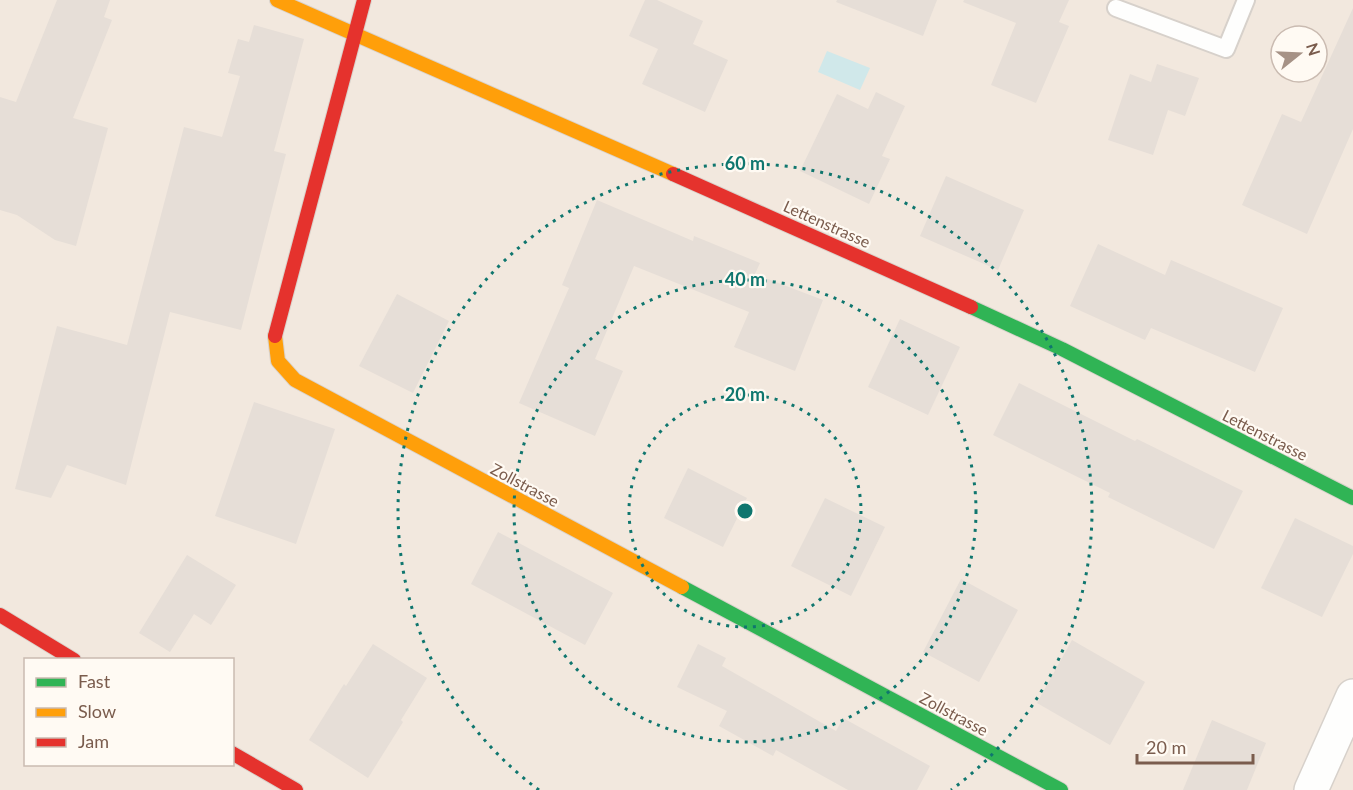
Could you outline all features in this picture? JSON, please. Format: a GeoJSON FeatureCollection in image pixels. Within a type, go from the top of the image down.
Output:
{"type":"FeatureCollection","features":[{"type":"Feature","properties":{"kind":"street","name":"Lettenstrasse"},"geometry":{"type":"LineString","coordinates":[[277,0],[928,286],[1062,349],[1353,498]]}},
{"type":"Feature","properties":{"kind":"street","name":"Zollstrasse"},"geometry":{"type":"LineString","coordinates":[[364,0],[274,338],[278,361],[295,380],[1061,790]]}},
{"type":"Feature","properties":{"kind":"street"},"geometry":{"type":"LineString","coordinates":[[0,615],[71,658]]}},
{"type":"Feature","properties":{"kind":"street"},"geometry":{"type":"LineString","coordinates":[[1311,790],[1353,696]]}},
{"type":"Feature","properties":{"kind":"street"},"geometry":{"type":"LineString","coordinates":[[234,754],[296,790]]}},
{"type":"Feature","properties":{"kind":"lane"},"geometry":{"type":"LineString","coordinates":[[1116,8],[1226,50],[1246,0]]}},
{"type":"Feature","properties":{"kind":"shaded area"},"geometry":{"type":"Polygon","coordinates":[[[0,0],[1353,0],[1353,790],[0,790],[0,0]]]}},
{"type":"Feature","properties":{"kind":"water"},"geometry":{"type":"Polygon","coordinates":[[[827,51],[870,68],[860,90],[818,72],[827,51]]]}},
{"type":"Feature","properties":{"kind":"building"},"geometry":{"type":"Polygon","coordinates":[[[57,0],[110,0],[104,17],[112,20],[73,118],[108,128],[76,246],[55,240],[17,215],[0,210],[0,97],[16,102],[57,0]]]}},
{"type":"Feature","properties":{"kind":"building"},"geometry":{"type":"Polygon","coordinates":[[[645,0],[657,0],[703,21],[693,44],[728,60],[705,112],[642,84],[658,49],[629,36],[645,0]]]}},
{"type":"Feature","properties":{"kind":"building"},"geometry":{"type":"Polygon","coordinates":[[[837,0],[937,0],[923,36],[836,2],[837,0]]]}},
{"type":"Feature","properties":{"kind":"building"},"geometry":{"type":"Polygon","coordinates":[[[964,0],[1069,0],[1059,22],[1069,26],[1036,103],[991,85],[1016,23],[963,2],[964,0]]]}},
{"type":"Feature","properties":{"kind":"building"},"geometry":{"type":"Polygon","coordinates":[[[1353,8],[1353,129],[1307,234],[1242,205],[1282,114],[1301,122],[1318,84],[1329,84],[1329,61],[1353,8]]]}},
{"type":"Feature","properties":{"kind":"building"},"geometry":{"type":"Polygon","coordinates":[[[254,25],[304,39],[274,151],[286,154],[241,330],[170,312],[126,485],[67,465],[51,498],[15,489],[57,326],[127,345],[184,127],[222,137],[240,76],[228,73],[238,39],[249,42],[254,25]]]}},
{"type":"Feature","properties":{"kind":"building"},"geometry":{"type":"Polygon","coordinates":[[[1157,64],[1199,78],[1185,116],[1168,110],[1153,155],[1108,140],[1130,74],[1151,82],[1157,64]]]}},
{"type":"Feature","properties":{"kind":"building"},"geometry":{"type":"Polygon","coordinates":[[[876,92],[905,106],[882,156],[890,159],[869,204],[800,171],[837,94],[868,109],[876,92]]]}},
{"type":"Feature","properties":{"kind":"building"},"geometry":{"type":"Polygon","coordinates":[[[946,176],[1024,210],[998,270],[920,236],[946,176]]]}},
{"type":"Feature","properties":{"kind":"building"},"geometry":{"type":"Polygon","coordinates":[[[597,200],[693,241],[694,236],[760,263],[755,274],[823,300],[795,371],[734,347],[749,312],[634,266],[595,359],[623,371],[595,436],[519,403],[569,288],[562,285],[597,200]]]}},
{"type":"Feature","properties":{"kind":"building"},"geometry":{"type":"Polygon","coordinates":[[[1098,244],[1165,275],[1171,260],[1283,308],[1255,372],[1151,328],[1145,340],[1070,306],[1098,244]]]}},
{"type":"Feature","properties":{"kind":"building"},"geometry":{"type":"Polygon","coordinates":[[[397,294],[449,321],[413,393],[359,366],[397,294]]]}},
{"type":"Feature","properties":{"kind":"building"},"geometry":{"type":"Polygon","coordinates":[[[900,319],[960,347],[928,415],[868,387],[900,319]]]}},
{"type":"Feature","properties":{"kind":"building"},"geometry":{"type":"Polygon","coordinates":[[[1019,383],[1135,441],[1137,439],[1243,491],[1214,549],[1108,497],[1110,493],[993,435],[1019,383]]]}},
{"type":"Feature","properties":{"kind":"building"},"geometry":{"type":"Polygon","coordinates":[[[254,402],[335,429],[296,544],[215,516],[254,402]]]}},
{"type":"Feature","properties":{"kind":"building"},"geometry":{"type":"Polygon","coordinates":[[[688,468],[747,498],[723,547],[664,518],[688,468]]]}},
{"type":"Feature","properties":{"kind":"building"},"geometry":{"type":"Polygon","coordinates":[[[825,498],[885,527],[851,596],[791,566],[825,498]]]}},
{"type":"Feature","properties":{"kind":"building"},"geometry":{"type":"Polygon","coordinates":[[[1295,518],[1353,546],[1353,554],[1322,617],[1261,588],[1295,518]]]}},
{"type":"Feature","properties":{"kind":"building"},"geometry":{"type":"Polygon","coordinates":[[[498,532],[613,593],[585,645],[471,584],[498,532]]]}},
{"type":"Feature","properties":{"kind":"building"},"geometry":{"type":"Polygon","coordinates":[[[187,555],[236,585],[211,625],[194,614],[170,652],[139,633],[187,555]]]}},
{"type":"Feature","properties":{"kind":"building"},"geometry":{"type":"Polygon","coordinates":[[[961,579],[1018,610],[979,682],[923,652],[961,579]]]}},
{"type":"Feature","properties":{"kind":"building"},"geometry":{"type":"Polygon","coordinates":[[[1072,640],[1145,682],[1110,745],[1037,703],[1072,640]]]}},
{"type":"Feature","properties":{"kind":"building"},"geometry":{"type":"Polygon","coordinates":[[[373,644],[427,678],[368,778],[309,740],[344,684],[346,686],[373,644]]]}},
{"type":"Feature","properties":{"kind":"building"},"geometry":{"type":"Polygon","coordinates":[[[698,644],[726,658],[722,666],[836,731],[843,718],[930,766],[917,790],[848,790],[776,750],[773,756],[719,726],[727,711],[677,687],[698,644]]]}},
{"type":"Feature","properties":{"kind":"building"},"geometry":{"type":"Polygon","coordinates":[[[1212,720],[1266,743],[1247,790],[1183,790],[1212,720]]]}},
{"type":"Feature","properties":{"kind":"traffic: fast"},"geometry":{"type":"LineString","coordinates":[[971,307],[1062,349],[1353,498]]}},
{"type":"Feature","properties":{"kind":"traffic: fast"},"geometry":{"type":"LineString","coordinates":[[682,587],[1061,790]]}},
{"type":"Feature","properties":{"kind":"traffic: slow"},"geometry":{"type":"LineString","coordinates":[[277,0],[673,174]]}},
{"type":"Feature","properties":{"kind":"traffic: slow"},"geometry":{"type":"LineString","coordinates":[[275,336],[278,361],[295,380],[682,587]]}},
{"type":"Feature","properties":{"kind":"traffic: jam"},"geometry":{"type":"LineString","coordinates":[[275,336],[364,0]]}},
{"type":"Feature","properties":{"kind":"traffic: jam"},"geometry":{"type":"LineString","coordinates":[[673,174],[971,307]]}},
{"type":"Feature","properties":{"kind":"traffic: jam"},"geometry":{"type":"LineString","coordinates":[[0,615],[71,658]]}},
{"type":"Feature","properties":{"kind":"traffic: jam"},"geometry":{"type":"LineString","coordinates":[[234,754],[296,790]]}}]}
